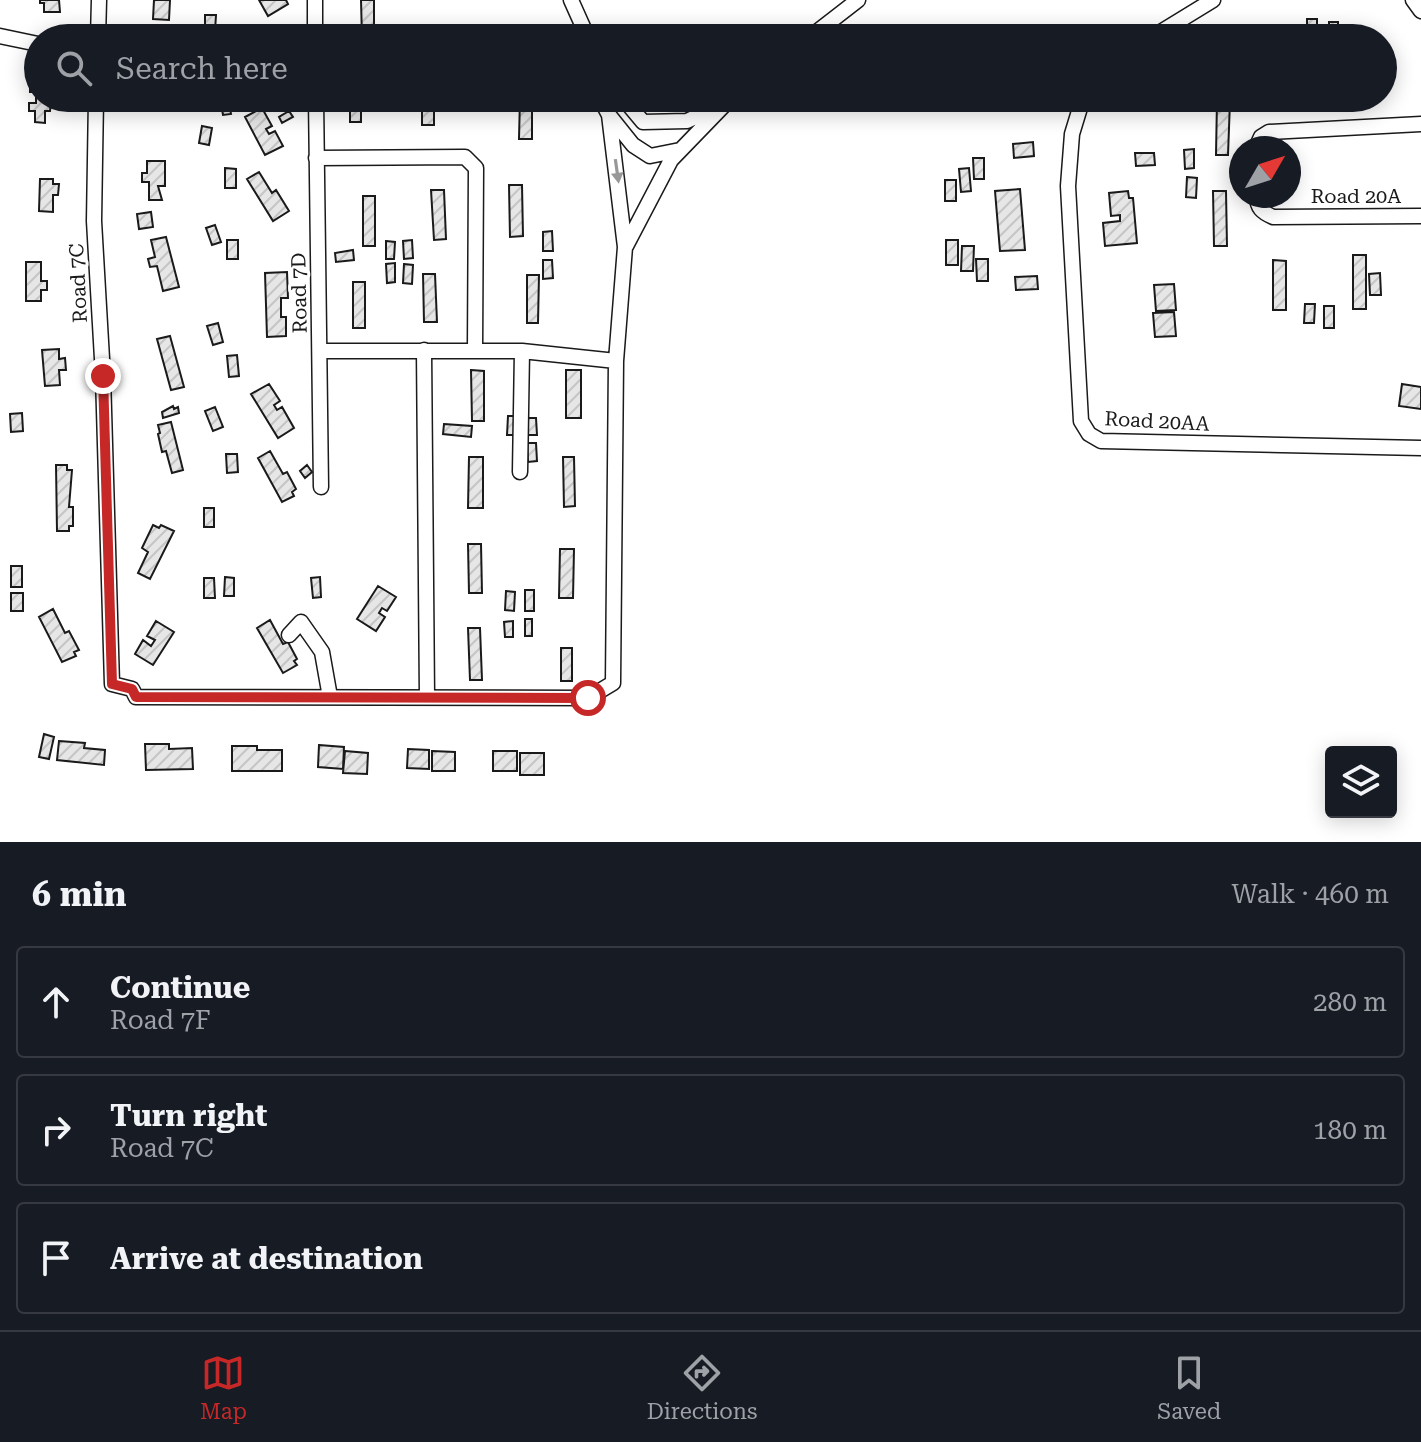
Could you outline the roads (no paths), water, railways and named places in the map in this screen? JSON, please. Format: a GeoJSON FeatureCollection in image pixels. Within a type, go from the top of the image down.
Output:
{"type":"FeatureCollection","features":[{"type":"Feature","properties":{"kind":"street"},"geometry":{"type":"LineString","coordinates":[[98,24],[99,0]]}},
{"type":"Feature","properties":{"kind":"street"},"geometry":{"type":"LineString","coordinates":[[315,0],[315,24]]}},
{"type":"Feature","properties":{"kind":"street"},"geometry":{"type":"LineString","coordinates":[[571,0],[582,24]]}},
{"type":"Feature","properties":{"kind":"street"},"geometry":{"type":"LineString","coordinates":[[827,24],[858,0]]}},
{"type":"Feature","properties":{"kind":"street"},"geometry":{"type":"LineString","coordinates":[[1174,24],[1213,0]]}},
{"type":"Feature","properties":{"kind":"street"},"geometry":{"type":"LineString","coordinates":[[1413,0],[1421,11]]}},
{"type":"Feature","properties":{"kind":"street"},"geometry":{"type":"LineString","coordinates":[[0,36],[24,41]]}},
{"type":"Feature","properties":{"kind":"street","name":"Road 7C"},"geometry":{"type":"LineString","coordinates":[[96,112],[94,221],[103,376],[112,684],[132,689],[136,697],[330,697]]}},
{"type":"Feature","properties":{"kind":"street","name":"Road 7D"},"geometry":{"type":"LineString","coordinates":[[316,112],[321,487]]}},
{"type":"Feature","properties":{"kind":"street"},"geometry":{"type":"LineString","coordinates":[[607,112],[633,145],[650,156],[680,150]]}},
{"type":"Feature","properties":{"kind":"street"},"geometry":{"type":"LineString","coordinates":[[635,112],[643,122],[687,121],[705,112]]}},
{"type":"Feature","properties":{"kind":"street"},"geometry":{"type":"LineString","coordinates":[[625,247],[671,160],[716,112]]}},
{"type":"Feature","properties":{"kind":"street","name":"Road 20AA"},"geometry":{"type":"LineString","coordinates":[[1079,112],[1072,134],[1068,186],[1081,421],[1089,434],[1101,441],[1421,448]]}},
{"type":"Feature","properties":{"kind":"street"},"geometry":{"type":"LineString","coordinates":[[289,635],[301,622],[322,652],[330,697],[588,698],[613,683],[616,361],[625,247],[609,115]]}},
{"type":"Feature","properties":{"kind":"street"},"geometry":{"type":"LineString","coordinates":[[1263,136],[1269,132],[1421,124]]}},
{"type":"Feature","properties":{"kind":"street"},"geometry":{"type":"LineString","coordinates":[[316,158],[465,157],[472,162],[476,168],[475,350]]}},
{"type":"Feature","properties":{"kind":"street","name":"Road 20A"},"geometry":{"type":"LineString","coordinates":[[1260,208],[1273,217],[1421,216]]}},
{"type":"Feature","properties":{"kind":"street"},"geometry":{"type":"LineString","coordinates":[[424,350],[427,697]]}},
{"type":"Feature","properties":{"kind":"street"},"geometry":{"type":"LineString","coordinates":[[320,351],[522,351],[616,361]]}},
{"type":"Feature","properties":{"kind":"street"},"geometry":{"type":"LineString","coordinates":[[520,472],[522,351]]}}]}
